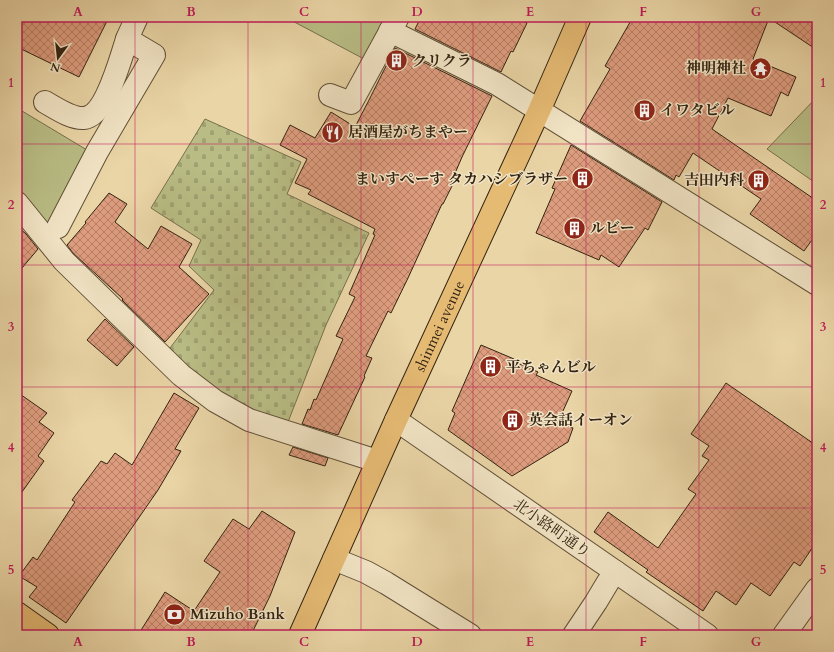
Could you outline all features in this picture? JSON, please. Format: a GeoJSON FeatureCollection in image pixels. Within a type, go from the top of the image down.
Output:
{"type":"FeatureCollection","features":[{"type":"Feature","properties":{"kind":"main road","name":"shinmei avenue"},"geometry":{"type":"LineString","coordinates":[[300,635],[396,420],[539,111],[580,17]]}},
{"type":"Feature","properties":{"kind":"main road"},"geometry":{"type":"LineString","coordinates":[[17,613],[48,635]]}},
{"type":"Feature","properties":{"kind":"street"},"geometry":{"type":"LineString","coordinates":[[45,102],[75,118],[91,116],[98,110],[120,65],[127,39],[137,17]]}},
{"type":"Feature","properties":{"kind":"street"},"geometry":{"type":"LineString","coordinates":[[330,95],[351,103],[394,24],[496,84],[817,284]]}},
{"type":"Feature","properties":{"kind":"street"},"geometry":{"type":"LineString","coordinates":[[58,227],[97,152],[154,54],[127,39]]}},
{"type":"Feature","properties":{"kind":"street"},"geometry":{"type":"LineString","coordinates":[[17,203],[64,261],[181,374],[215,401],[249,420],[378,461]]}},
{"type":"Feature","properties":{"kind":"street","name":"北小路町通り"},"geometry":{"type":"LineString","coordinates":[[396,420],[707,635]]}},
{"type":"Feature","properties":{"kind":"street"},"geometry":{"type":"LineString","coordinates":[[334,559],[366,572],[386,583],[470,635]]}},
{"type":"Feature","properties":{"kind":"street"},"geometry":{"type":"LineString","coordinates":[[574,635],[616,572]]}},
{"type":"Feature","properties":{"kind":"street"},"geometry":{"type":"LineString","coordinates":[[784,635],[817,589]]}},
{"type":"Feature","properties":{"kind":"green space"},"geometry":{"type":"Polygon","coordinates":[[[285,17],[393,17],[364,59],[285,17]]]}},
{"type":"Feature","properties":{"kind":"green space"},"geometry":{"type":"Polygon","coordinates":[[[817,97],[817,184],[767,149],[817,97]]]}},
{"type":"Feature","properties":{"kind":"green space"},"geometry":{"type":"Polygon","coordinates":[[[17,108],[87,150],[48,228],[17,194],[17,108]]]}},
{"type":"Feature","properties":{"kind":"green space"},"geometry":{"type":"Polygon","coordinates":[[[205,119],[301,162],[287,194],[369,233],[326,325],[288,422],[245,407],[225,397],[167,352],[214,290],[189,266],[201,240],[151,208],[205,119]]]}},
{"type":"Feature","properties":{"kind":"building"},"geometry":{"type":"Polygon","coordinates":[[[17,17],[109,17],[79,77],[17,47],[17,17]]]}},
{"type":"Feature","properties":{"kind":"building"},"geometry":{"type":"Polygon","coordinates":[[[421,17],[514,17],[527,23],[513,52],[511,51],[501,72],[415,29],[421,17]]]}},
{"type":"Feature","properties":{"kind":"building"},"geometry":{"type":"Polygon","coordinates":[[[633,17],[817,17],[817,50],[769,18],[753,59],[796,77],[788,96],[781,92],[771,116],[728,98],[712,129],[817,201],[817,233],[804,251],[750,214],[761,199],[693,153],[679,177],[676,175],[674,180],[580,121],[610,69],[605,66],[633,17]]]}},
{"type":"Feature","properties":{"kind":"building"},"geometry":{"type":"Polygon","coordinates":[[[395,48],[492,96],[462,157],[450,185],[452,186],[442,204],[408,278],[391,313],[388,311],[366,356],[372,358],[364,376],[365,377],[338,435],[302,424],[308,409],[310,410],[314,399],[316,400],[343,339],[336,336],[355,297],[349,294],[375,235],[373,234],[375,229],[308,194],[311,190],[295,183],[307,159],[280,145],[290,125],[315,138],[331,112],[355,127],[395,48]]]}},
{"type":"Feature","properties":{"kind":"building"},"geometry":{"type":"Polygon","coordinates":[[[571,145],[662,202],[648,230],[645,228],[619,267],[601,255],[599,260],[536,233],[555,189],[552,188],[571,145]]]}},
{"type":"Feature","properties":{"kind":"building"},"geometry":{"type":"Polygon","coordinates":[[[109,193],[127,204],[115,222],[148,249],[161,226],[192,244],[179,267],[209,294],[165,342],[122,300],[123,299],[73,253],[67,245],[109,193]]]}},
{"type":"Feature","properties":{"kind":"building"},"geometry":{"type":"Polygon","coordinates":[[[17,226],[26,234],[38,249],[17,274],[17,226]]]}},
{"type":"Feature","properties":{"kind":"building"},"geometry":{"type":"Polygon","coordinates":[[[105,319],[134,347],[117,366],[87,340],[105,319]]]}},
{"type":"Feature","properties":{"kind":"building"},"geometry":{"type":"Polygon","coordinates":[[[481,345],[514,359],[513,361],[538,372],[536,375],[572,391],[558,422],[573,428],[568,442],[512,476],[448,430],[455,413],[452,411],[481,345]]]}},
{"type":"Feature","properties":{"kind":"building"},"geometry":{"type":"Polygon","coordinates":[[[726,383],[817,446],[817,541],[800,566],[794,562],[770,596],[751,583],[736,605],[716,591],[703,611],[646,572],[648,570],[594,532],[608,512],[658,548],[696,494],[688,489],[709,460],[702,456],[709,446],[691,434],[726,383]]]}},
{"type":"Feature","properties":{"kind":"building"},"geometry":{"type":"Polygon","coordinates":[[[17,392],[47,413],[39,422],[54,433],[38,456],[44,461],[17,499],[17,392]]]}},
{"type":"Feature","properties":{"kind":"building"},"geometry":{"type":"Polygon","coordinates":[[[174,393],[199,408],[175,449],[181,451],[158,490],[66,623],[29,597],[37,587],[19,576],[33,557],[37,560],[75,502],[72,500],[101,461],[107,464],[115,453],[132,465],[174,393]]]}},
{"type":"Feature","properties":{"kind":"building"},"geometry":{"type":"Polygon","coordinates":[[[293,447],[328,458],[325,466],[289,455],[293,447]]]}},
{"type":"Feature","properties":{"kind":"building"},"geometry":{"type":"Polygon","coordinates":[[[262,511],[295,532],[270,596],[251,635],[138,635],[165,592],[194,611],[220,572],[204,561],[233,519],[249,529],[262,511]]]}},
{"type":"Feature","properties":{"kind":"place","name":"クリクラ"},"geometry":{"type":"Point","coordinates":[397,61]}},
{"type":"Feature","properties":{"kind":"place","name":"神明神社"},"geometry":{"type":"Point","coordinates":[761,68]}},
{"type":"Feature","properties":{"kind":"place","name":"イワタビル"},"geometry":{"type":"Point","coordinates":[645,110]}},
{"type":"Feature","properties":{"kind":"place","name":"居酒屋がちまやー"},"geometry":{"type":"Point","coordinates":[332,132]}},
{"type":"Feature","properties":{"kind":"place","name":"まいすぺーす タカハシブラザー"},"geometry":{"type":"Point","coordinates":[583,179]}},
{"type":"Feature","properties":{"kind":"place","name":"吉田内科"},"geometry":{"type":"Point","coordinates":[759,180]}},
{"type":"Feature","properties":{"kind":"place","name":"ルビー"},"geometry":{"type":"Point","coordinates":[575,228]}},
{"type":"Feature","properties":{"kind":"place","name":"平ちゃんビル"},"geometry":{"type":"Point","coordinates":[491,367]}},
{"type":"Feature","properties":{"kind":"place","name":"英会話イーオン"},"geometry":{"type":"Point","coordinates":[513,420]}},
{"type":"Feature","properties":{"kind":"place","name":"Mizuho Bank"},"geometry":{"type":"Point","coordinates":[175,614]}}]}
